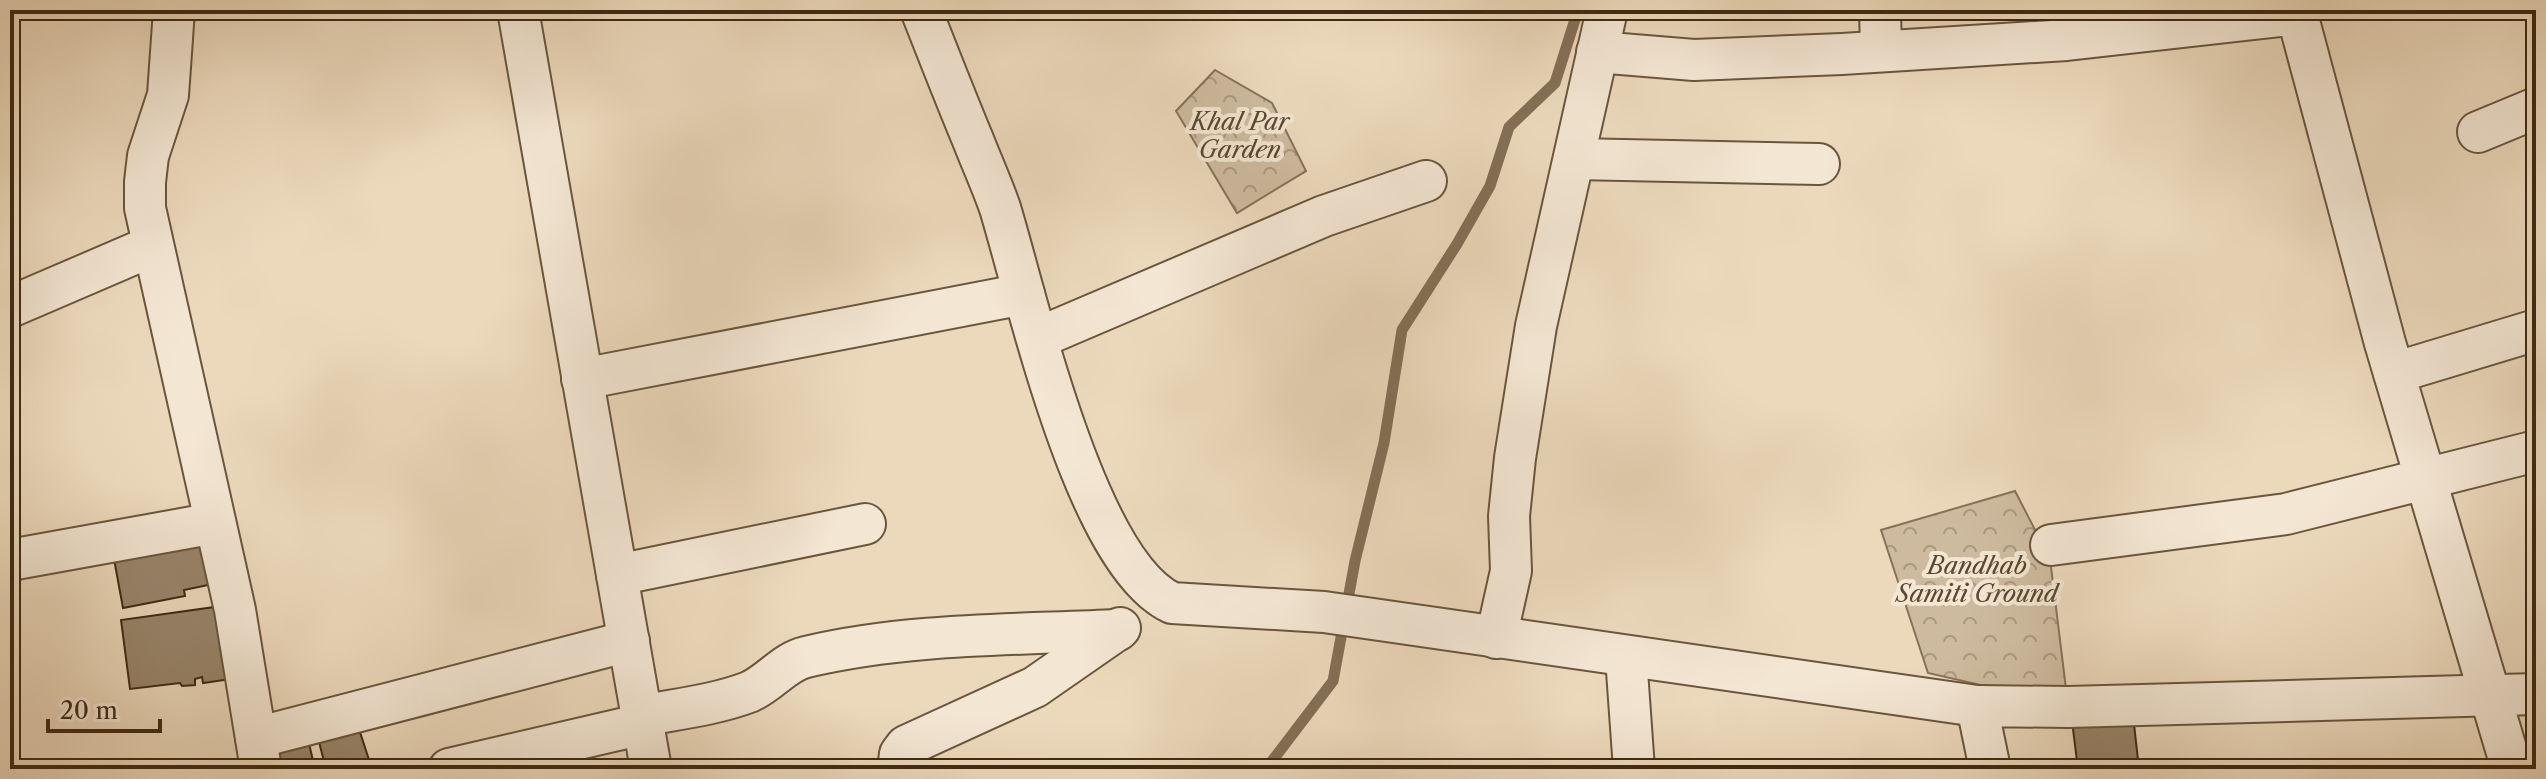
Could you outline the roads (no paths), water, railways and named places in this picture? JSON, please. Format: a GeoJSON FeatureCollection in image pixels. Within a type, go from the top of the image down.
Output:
{"type":"FeatureCollection","features":[{"type":"Feature","properties":{"kind":"street"},"geometry":{"type":"LineString","coordinates":[[174,10],[168,95],[148,156],[145,208],[235,610],[259,753],[629,641]]}},
{"type":"Feature","properties":{"kind":"street"},"geometry":{"type":"LineString","coordinates":[[518,10],[651,769]]}},
{"type":"Feature","properties":{"kind":"street"},"geometry":{"type":"LineString","coordinates":[[921,10],[999,206],[1083,478],[1095,506],[1133,570],[1151,591],[1172,603],[1364,617],[1977,706],[2068,707],[2536,694]]}},
{"type":"Feature","properties":{"kind":"street"},"geometry":{"type":"LineString","coordinates":[[1496,638],[1511,571],[1509,516],[1536,326],[1607,10]]}},
{"type":"Feature","properties":{"kind":"street"},"geometry":{"type":"LineString","coordinates":[[1880,10],[1881,51]]}},
{"type":"Feature","properties":{"kind":"street"},"geometry":{"type":"LineString","coordinates":[[1597,52],[1694,60],[1881,51],[2067,40],[2297,12],[2394,373],[2512,769]]}},
{"type":"Feature","properties":{"kind":"street"},"geometry":{"type":"LineString","coordinates":[[2478,132],[2536,108]]}},
{"type":"Feature","properties":{"kind":"street"},"geometry":{"type":"LineString","coordinates":[[1574,159],[1819,164]]}},
{"type":"Feature","properties":{"kind":"street"},"geometry":{"type":"LineString","coordinates":[[1038,338],[1310,222],[1426,181]]}},
{"type":"Feature","properties":{"kind":"street"},"geometry":{"type":"LineString","coordinates":[[10,307],[152,246]]}},
{"type":"Feature","properties":{"kind":"street"},"geometry":{"type":"LineString","coordinates":[[582,379],[1024,294]]}},
{"type":"Feature","properties":{"kind":"street"},"geometry":{"type":"LineString","coordinates":[[2394,373],[2536,330]]}},
{"type":"Feature","properties":{"kind":"street"},"geometry":{"type":"LineString","coordinates":[[2051,545],[2286,514],[2536,451]]}},
{"type":"Feature","properties":{"kind":"street"},"geometry":{"type":"LineString","coordinates":[[10,560],[215,523]]}},
{"type":"Feature","properties":{"kind":"street"},"geometry":{"type":"LineString","coordinates":[[617,575],[865,524]]}},
{"type":"Feature","properties":{"kind":"street"},"geometry":{"type":"LineString","coordinates":[[898,769],[900,754],[906,746],[1035,687],[1162,598]]}},
{"type":"Feature","properties":{"kind":"street"},"geometry":{"type":"LineString","coordinates":[[449,769],[722,701],[771,680],[792,661],[827,653],[911,640],[1118,630]]}},
{"type":"Feature","properties":{"kind":"street"},"geometry":{"type":"LineString","coordinates":[[1626,657],[1634,769]]}},
{"type":"Feature","properties":{"kind":"street"},"geometry":{"type":"LineString","coordinates":[[1977,706],[1990,769]]}},
{"type":"Feature","properties":{"kind":"waterway"},"geometry":{"type":"LineString","coordinates":[[1266,769],[1333,681],[1355,561],[1384,443],[1402,330],[1490,186],[1509,127],[1555,83],[1578,10]]}},
{"type":"Feature","properties":{"kind":"park label","name":"Khal Par Garden"},"geometry":{"type":"Point","coordinates":[1240,136]}},
{"type":"Feature","properties":{"kind":"park label","name":"Bandhab Samiti Ground"},"geometry":{"type":"Point","coordinates":[1977,580]}}]}
